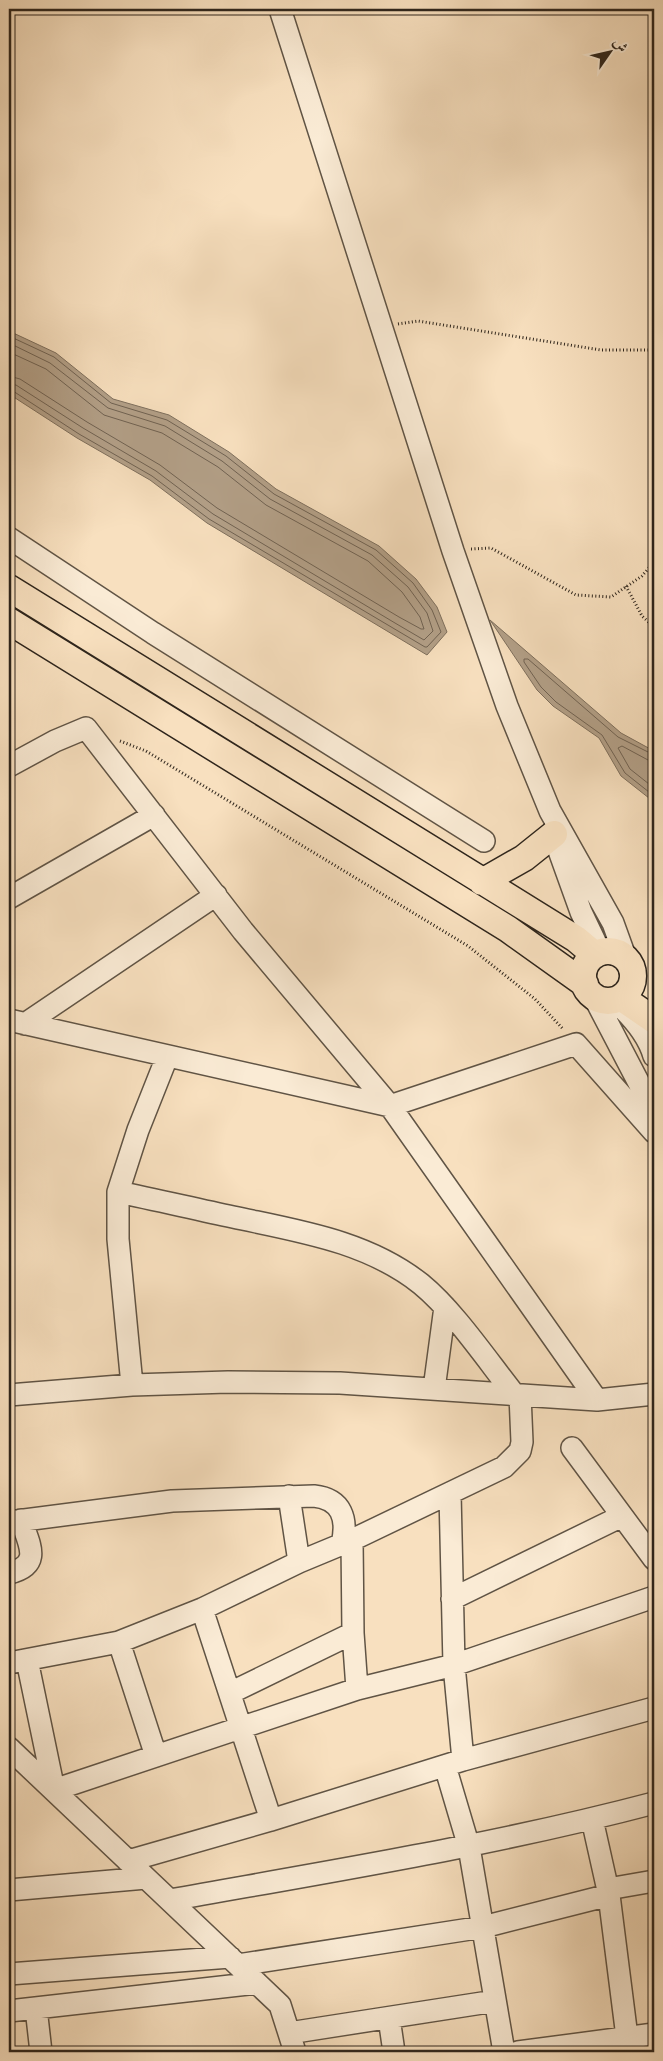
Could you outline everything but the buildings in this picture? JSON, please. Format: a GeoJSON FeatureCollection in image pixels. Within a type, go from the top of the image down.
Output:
{"type":"FeatureCollection","features":[{"type":"Feature","properties":{"kind":"main road"},"geometry":{"type":"LineString","coordinates":[[9,588],[576,939],[597,954]]}},
{"type":"Feature","properties":{"kind":"main road"},"geometry":{"type":"LineString","coordinates":[[9,621],[508,930],[604,994],[654,1020]]}},
{"type":"Feature","properties":{"kind":"main road"},"geometry":{"type":"LineString","coordinates":[[482,882],[524,858],[552,823]]}},
{"type":"Feature","properties":{"kind":"main road"},"geometry":{"type":"LineString","coordinates":[[604,994],[584,974],[586,965],[597,954],[610,951],[619,954],[654,983]]}},
{"type":"Feature","properties":{"kind":"main road"},"geometry":{"type":"LineString","coordinates":[[604,994],[631,987],[633,978],[629,964]]}},
{"type":"Feature","properties":{"kind":"street"},"geometry":{"type":"LineString","coordinates":[[280,9],[453,551],[507,706],[552,823],[597,954]]}},
{"type":"Feature","properties":{"kind":"street"},"geometry":{"type":"LineString","coordinates":[[9,538],[153,633],[484,841]]}},
{"type":"Feature","properties":{"kind":"street"},"geometry":{"type":"LineString","coordinates":[[9,766],[55,741],[86,728],[250,939],[390,1106],[597,1400]]}},
{"type":"Feature","properties":{"kind":"street"},"geometry":{"type":"LineString","coordinates":[[9,898],[154,815]]}},
{"type":"Feature","properties":{"kind":"street"},"geometry":{"type":"LineString","coordinates":[[552,823],[613,923],[629,964]]}},
{"type":"Feature","properties":{"kind":"street"},"geometry":{"type":"LineString","coordinates":[[17,1022],[216,896]]}},
{"type":"Feature","properties":{"kind":"street"},"geometry":{"type":"LineString","coordinates":[[604,994],[637,1023],[650,1043],[654,1056]]}},
{"type":"Feature","properties":{"kind":"street"},"geometry":{"type":"LineString","coordinates":[[604,994],[654,1112]]}},
{"type":"Feature","properties":{"kind":"street"},"geometry":{"type":"LineString","coordinates":[[17,1022],[390,1106],[576,1044],[654,1132]]}},
{"type":"Feature","properties":{"kind":"street"},"geometry":{"type":"LineString","coordinates":[[132,1385],[118,1239],[118,1192],[138,1130],[167,1057]]}},
{"type":"Feature","properties":{"kind":"street"},"geometry":{"type":"LineString","coordinates":[[54,1790],[18,1661],[119,1642],[202,1609],[504,1467],[520,1451],[523,1432],[517,1395],[444,1307],[421,1284],[396,1267],[352,1246],[319,1235],[118,1192]]}},
{"type":"Feature","properties":{"kind":"street"},"geometry":{"type":"LineString","coordinates":[[434,1389],[444,1307]]}},
{"type":"Feature","properties":{"kind":"street"},"geometry":{"type":"LineString","coordinates":[[9,1394],[132,1385],[228,1382],[340,1382],[597,1400],[654,1394]]}},
{"type":"Feature","properties":{"kind":"street"},"geometry":{"type":"LineString","coordinates":[[572,1448],[654,1559]]}},
{"type":"Feature","properties":{"kind":"street"},"geometry":{"type":"LineString","coordinates":[[450,1493],[454,1763],[504,2052]]}},
{"type":"Feature","properties":{"kind":"street"},"geometry":{"type":"LineString","coordinates":[[289,1496],[299,1562]]}},
{"type":"Feature","properties":{"kind":"street"},"geometry":{"type":"LineString","coordinates":[[9,1573],[21,1570],[29,1564],[31,1559],[29,1543],[15,1521],[172,1501],[289,1496],[326,1497],[337,1506],[345,1523],[357,1689]]}},
{"type":"Feature","properties":{"kind":"street"},"geometry":{"type":"LineString","coordinates":[[452,1599],[622,1516]]}},
{"type":"Feature","properties":{"kind":"street"},"geometry":{"type":"LineString","coordinates":[[54,1790],[241,1726],[357,1689],[454,1665],[654,1598]]}},
{"type":"Feature","properties":{"kind":"street"},"geometry":{"type":"LineString","coordinates":[[202,1609],[271,1820]]}},
{"type":"Feature","properties":{"kind":"street"},"geometry":{"type":"LineString","coordinates":[[230,1693],[353,1633]]}},
{"type":"Feature","properties":{"kind":"street"},"geometry":{"type":"LineString","coordinates":[[119,1642],[156,1756]]}},
{"type":"Feature","properties":{"kind":"street"},"geometry":{"type":"LineString","coordinates":[[128,1861],[271,1820],[454,1763],[654,1708]]}},
{"type":"Feature","properties":{"kind":"street"},"geometry":{"type":"LineString","coordinates":[[9,1748],[280,2005],[292,2043],[389,2018],[496,2001]]}},
{"type":"Feature","properties":{"kind":"street"},"geometry":{"type":"LineString","coordinates":[[9,1772],[32,1770]]}},
{"type":"Feature","properties":{"kind":"street"},"geometry":{"type":"LineString","coordinates":[[170,1900],[469,1847],[654,1803]]}},
{"type":"Feature","properties":{"kind":"street"},"geometry":{"type":"LineString","coordinates":[[592,1819],[608,1892],[627,2037]]}},
{"type":"Feature","properties":{"kind":"street"},"geometry":{"type":"LineString","coordinates":[[9,1890],[146,1878]]}},
{"type":"Feature","properties":{"kind":"street"},"geometry":{"type":"LineString","coordinates":[[9,1974],[234,1961],[483,1927],[654,1881]]}},
{"type":"Feature","properties":{"kind":"street"},"geometry":{"type":"LineString","coordinates":[[9,2011],[257,1983]]}},
{"type":"Feature","properties":{"kind":"street"},"geometry":{"type":"LineString","coordinates":[[36,2008],[41,2052]]}},
{"type":"Feature","properties":{"kind":"street"},"geometry":{"type":"LineString","coordinates":[[389,2018],[394,2052]]}},
{"type":"Feature","properties":{"kind":"street"},"geometry":{"type":"LineString","coordinates":[[518,2052],[654,2034]]}},
{"type":"Feature","properties":{"kind":"path"},"geometry":{"type":"LineString","coordinates":[[380,326],[418,321],[601,350],[654,350]]}},
{"type":"Feature","properties":{"kind":"path"},"geometry":{"type":"LineString","coordinates":[[453,551],[491,548],[576,595],[611,597],[642,576],[654,562]]}},
{"type":"Feature","properties":{"kind":"path"},"geometry":{"type":"LineString","coordinates":[[626,586],[642,616],[654,627]]}},
{"type":"Feature","properties":{"kind":"path"},"geometry":{"type":"LineString","coordinates":[[86,728],[146,751],[468,946],[536,999],[576,1044]]}},
{"type":"Feature","properties":{"kind":"water"},"geometry":{"type":"Polygon","coordinates":[[[9,331],[56,353],[113,399],[169,415],[229,452],[276,489],[379,546],[416,579],[437,607],[447,632],[427,655],[207,523],[150,480],[77,438],[9,394],[9,331]]]}},
{"type":"Feature","properties":{"kind":"water"},"geometry":{"type":"Polygon","coordinates":[[[490,620],[621,733],[654,751],[654,802],[621,776],[599,738],[553,706],[537,690],[490,620]]]}}]}
